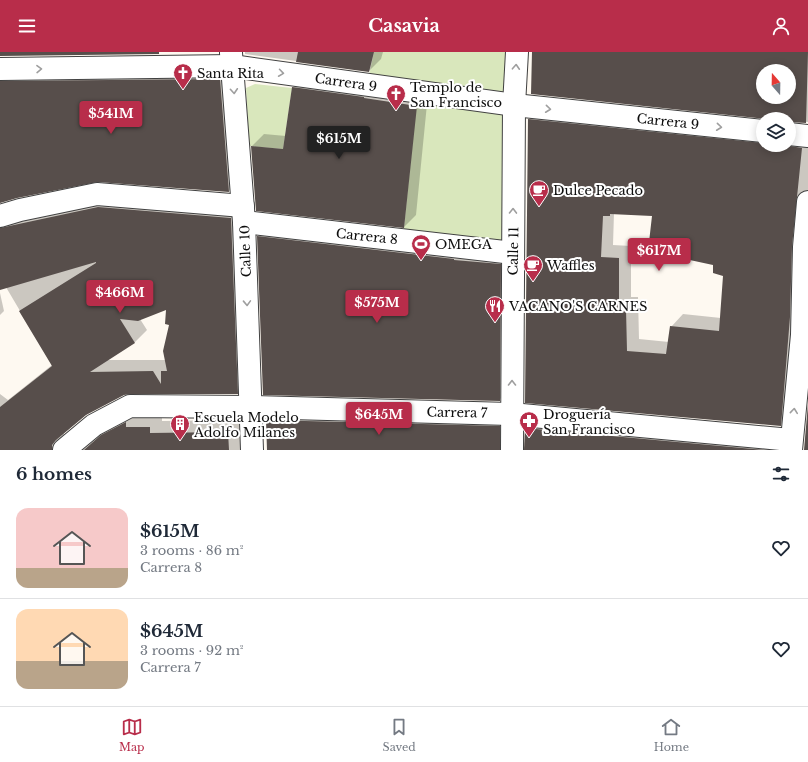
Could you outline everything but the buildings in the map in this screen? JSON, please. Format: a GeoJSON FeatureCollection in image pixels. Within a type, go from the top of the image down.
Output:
{"type":"FeatureCollection","features":[{"type":"Feature","properties":{"kind":"street","name":"Calle 11"},"geometry":{"type":"LineString","coordinates":[[512,450],[511,414],[514,105],[517,52]]}},
{"type":"Feature","properties":{"kind":"street","name":"Carrera 9"},"geometry":{"type":"LineString","coordinates":[[0,69],[232,59],[514,105],[756,130]]}},
{"type":"Feature","properties":{"kind":"street","name":"Calle 10"},"geometry":{"type":"LineString","coordinates":[[232,59],[244,214],[252,450]]}},
{"type":"Feature","properties":{"kind":"street"},"geometry":{"type":"LineString","coordinates":[[796,135],[808,136]]}},
{"type":"Feature","properties":{"kind":"street","name":"Carrera 8"},"geometry":{"type":"LineString","coordinates":[[0,216],[20,210],[97,194],[513,253]]}},
{"type":"Feature","properties":{"kind":"street"},"geometry":{"type":"LineString","coordinates":[[791,445],[802,335],[804,247],[808,202]]}},
{"type":"Feature","properties":{"kind":"street","name":"Carrera 7"},"geometry":{"type":"LineString","coordinates":[[64,450],[94,425],[130,406],[250,407],[511,414],[791,445]]}},
{"type":"Feature","properties":{"kind":"green space"},"geometry":{"type":"Polygon","coordinates":[[[374,52],[513,52],[510,255],[403,238],[417,97],[366,89],[374,52]]]}},
{"type":"Feature","properties":{"kind":"green space"},"geometry":{"type":"Polygon","coordinates":[[[255,84],[292,88],[283,149],[249,146],[246,88],[255,84]]]}},
{"type":"Feature","properties":{"kind":"place","name":"Santa Rita"},"geometry":{"type":"Point","coordinates":[183,90]}},
{"type":"Feature","properties":{"kind":"place","name":"Templo de San Francisco"},"geometry":{"type":"Point","coordinates":[396,111]}},
{"type":"Feature","properties":{"kind":"place","name":"Dulce Pecado"},"geometry":{"type":"Point","coordinates":[539,207]}},
{"type":"Feature","properties":{"kind":"place","name":"OMEGA"},"geometry":{"type":"Point","coordinates":[421,261]}},
{"type":"Feature","properties":{"kind":"place","name":"Waffles"},"geometry":{"type":"Point","coordinates":[533,282]}},
{"type":"Feature","properties":{"kind":"place","name":"VACANO'S CARNES"},"geometry":{"type":"Point","coordinates":[495,323]}},
{"type":"Feature","properties":{"kind":"place","name":"Droguería San Francisco"},"geometry":{"type":"Point","coordinates":[529,438]}},
{"type":"Feature","properties":{"kind":"place","name":"Escuela Modelo Adolfo Milanes"},"geometry":{"type":"Point","coordinates":[180,441]}}]}
